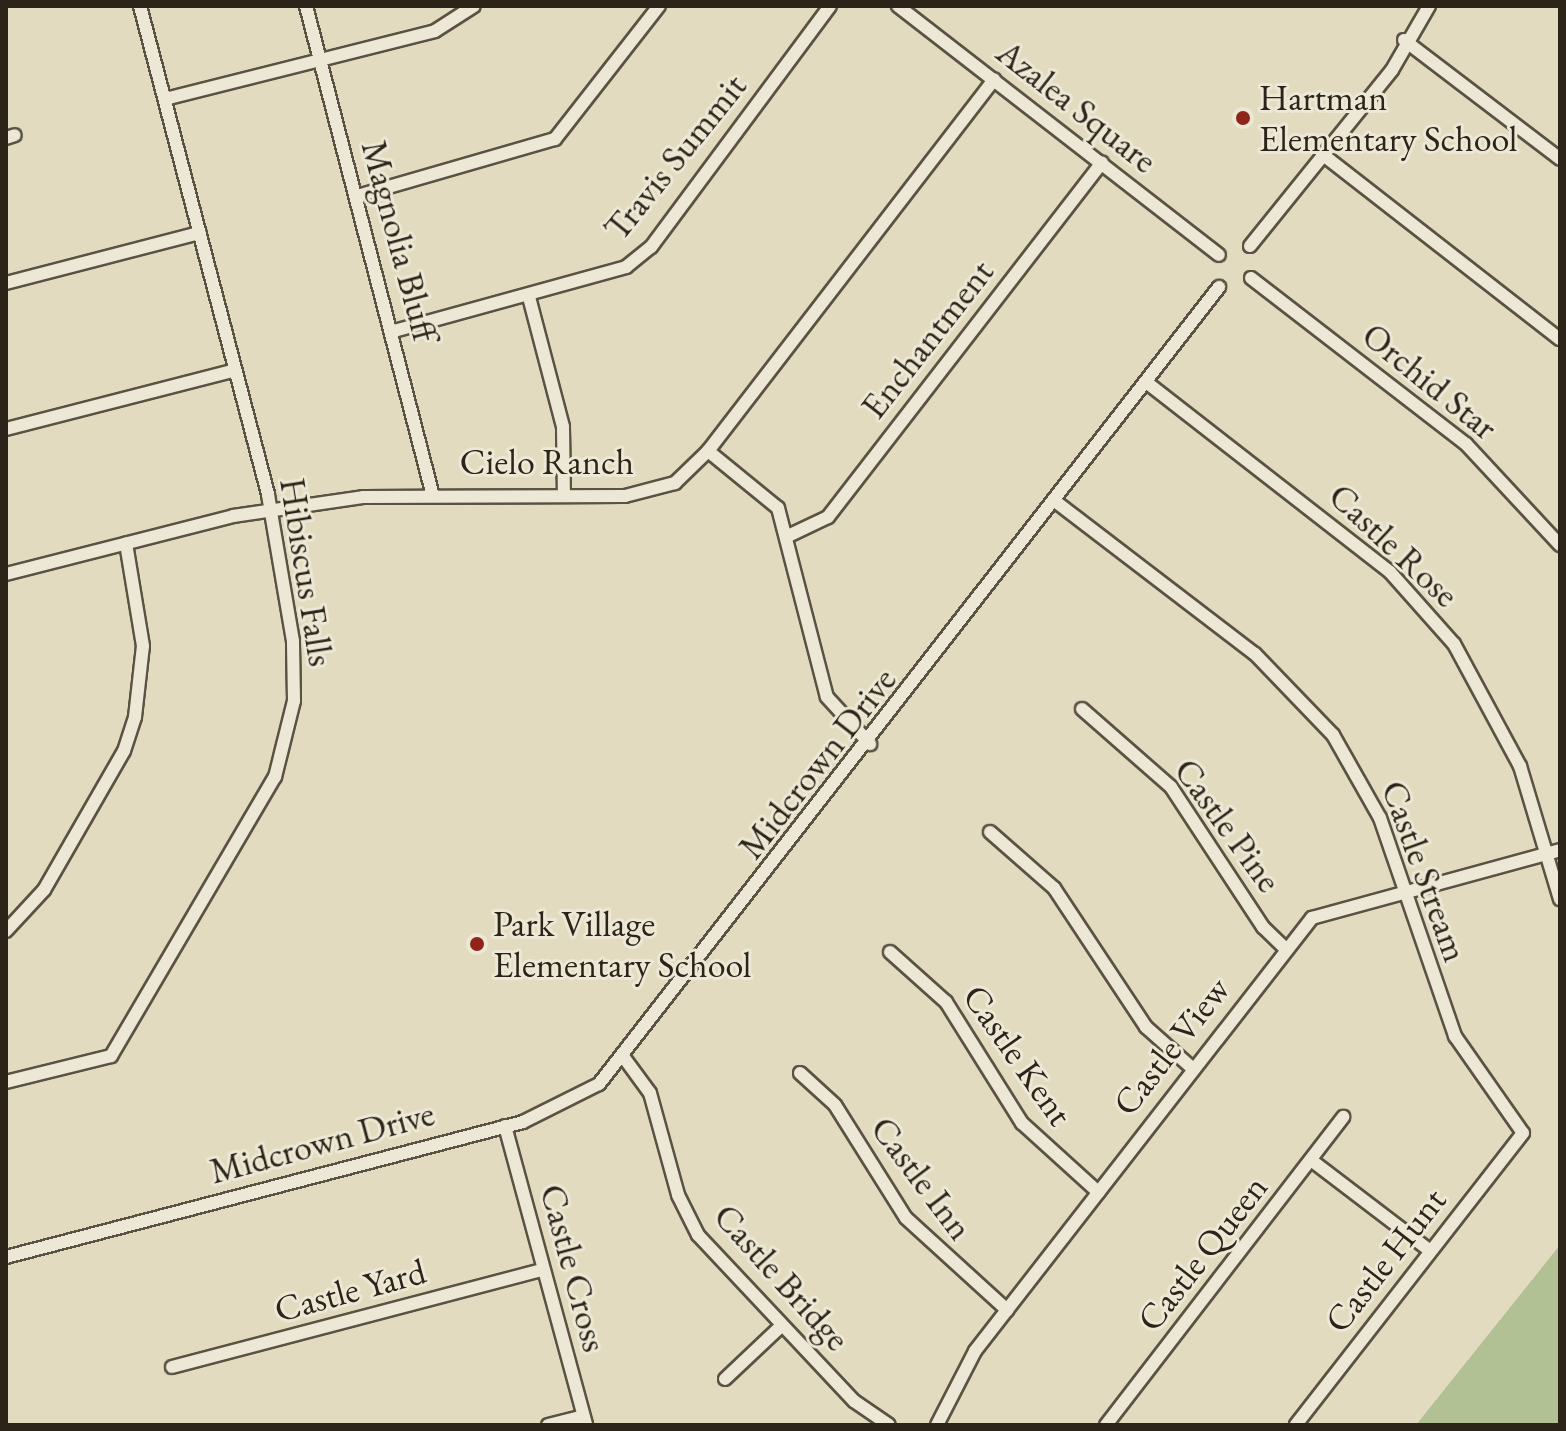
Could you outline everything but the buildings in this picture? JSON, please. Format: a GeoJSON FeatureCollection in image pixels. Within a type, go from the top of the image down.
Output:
{"type":"FeatureCollection","features":[{"type":"Feature","properties":{"kind":"street","name":"Hibiscus Falls"},"geometry":{"type":"LineString","coordinates":[[6,1082],[111,1056],[275,777],[295,670],[271,510],[140,6]]}},
{"type":"Feature","properties":{"kind":"street","name":"Magnolia Bluff"},"geometry":{"type":"LineString","coordinates":[[306,6],[394,331],[432,492]]}},
{"type":"Feature","properties":{"kind":"street"},"geometry":{"type":"LineString","coordinates":[[165,99],[435,31],[474,6]]}},
{"type":"Feature","properties":{"kind":"street"},"geometry":{"type":"LineString","coordinates":[[357,196],[526,153],[555,139],[659,6]]}},
{"type":"Feature","properties":{"kind":"street","name":"Travis Summit"},"geometry":{"type":"LineString","coordinates":[[394,331],[600,279],[651,247],[830,6]]}},
{"type":"Feature","properties":{"kind":"street","name":"Azalea Square"},"geometry":{"type":"LineString","coordinates":[[898,6],[1219,255]]}},
{"type":"Feature","properties":{"kind":"street"},"geometry":{"type":"LineString","coordinates":[[1250,246],[1385,73],[1428,7]]}},
{"type":"Feature","properties":{"kind":"street"},"geometry":{"type":"LineString","coordinates":[[1406,42],[1560,159]]}},
{"type":"Feature","properties":{"kind":"street","name":"Cielo Ranch"},"geometry":{"type":"LineString","coordinates":[[6,574],[271,510],[432,492],[564,495],[657,490],[708,451],[994,79]]}},
{"type":"Feature","properties":{"kind":"street"},"geometry":{"type":"LineString","coordinates":[[1322,154],[1560,339]]}},
{"type":"Feature","properties":{"kind":"street","name":"Enchantment"},"geometry":{"type":"LineString","coordinates":[[788,536],[828,517],[1102,162]]}},
{"type":"Feature","properties":{"kind":"street"},"geometry":{"type":"LineString","coordinates":[[6,283],[200,233]]}},
{"type":"Feature","properties":{"kind":"street","name":"Orchid Star"},"geometry":{"type":"LineString","coordinates":[[1251,278],[1466,444],[1560,545]]}},
{"type":"Feature","properties":{"kind":"street","name":"Midcrown Drive"},"geometry":{"type":"LineString","coordinates":[[6,1257],[505,1126],[580,1098],[625,1059],[1219,287]]}},
{"type":"Feature","properties":{"kind":"street"},"geometry":{"type":"LineString","coordinates":[[529,297],[563,427],[564,495]]}},
{"type":"Feature","properties":{"kind":"street"},"geometry":{"type":"LineString","coordinates":[[6,429],[235,370]]}},
{"type":"Feature","properties":{"kind":"street","name":"Castle Rose"},"geometry":{"type":"LineString","coordinates":[[1146,382],[1344,533],[1420,603],[1496,713],[1560,899]]}},
{"type":"Feature","properties":{"kind":"street"},"geometry":{"type":"LineString","coordinates":[[708,451],[772,500],[788,536],[827,697],[870,744]]}},
{"type":"Feature","properties":{"kind":"street","name":"Castle Stream"},"geometry":{"type":"LineString","coordinates":[[1056,502],[1255,654],[1307,704],[1356,770],[1405,890],[1455,1036],[1523,1133]]}},
{"type":"Feature","properties":{"kind":"street"},"geometry":{"type":"LineString","coordinates":[[6,931],[44,890],[124,751],[135,717],[143,646],[126,543]]}},
{"type":"Feature","properties":{"kind":"street","name":"Castle Pine"},"geometry":{"type":"LineString","coordinates":[[1082,709],[1171,787],[1263,927],[1285,948]]}},
{"type":"Feature","properties":{"kind":"street"},"geometry":{"type":"LineString","coordinates":[[990,832],[1054,888],[1146,1027],[1192,1068]]}},
{"type":"Feature","properties":{"kind":"street","name":"Castle View"},"geometry":{"type":"LineString","coordinates":[[937,1425],[966,1364],[1285,948],[1324,912],[1560,850]]}},
{"type":"Feature","properties":{"kind":"street","name":"Castle Kent"},"geometry":{"type":"LineString","coordinates":[[890,952],[946,1002],[1022,1123],[1098,1192]]}},
{"type":"Feature","properties":{"kind":"street","name":"Castle Bridge"},"geometry":{"type":"LineString","coordinates":[[625,1059],[650,1093],[678,1195],[698,1235],[780,1327],[854,1401],[889,1425]]}},
{"type":"Feature","properties":{"kind":"street","name":"Castle Inn"},"geometry":{"type":"LineString","coordinates":[[800,1073],[835,1105],[906,1218],[1007,1310]]}},
{"type":"Feature","properties":{"kind":"street","name":"Castle Queen"},"geometry":{"type":"LineString","coordinates":[[1106,1425],[1343,1117]]}},
{"type":"Feature","properties":{"kind":"street","name":"Castle Cross"},"geometry":{"type":"LineString","coordinates":[[505,1126],[585,1420]]}},
{"type":"Feature","properties":{"kind":"street","name":"Castle Hunt"},"geometry":{"type":"LineString","coordinates":[[1296,1425],[1429,1250],[1523,1133]]}},
{"type":"Feature","properties":{"kind":"street"},"geometry":{"type":"LineString","coordinates":[[1311,1160],[1429,1250]]}},
{"type":"Feature","properties":{"kind":"street","name":"Castle Yard"},"geometry":{"type":"LineString","coordinates":[[172,1367],[543,1270]]}},
{"type":"Feature","properties":{"kind":"street"},"geometry":{"type":"LineString","coordinates":[[725,1379],[780,1327]]}},
{"type":"Feature","properties":{"kind":"street"},"geometry":{"type":"LineString","coordinates":[[548,1425],[585,1420]]}},
{"type":"Feature","properties":{"kind":"green space"},"geometry":{"type":"Polygon","coordinates":[[[1560,1245],[1560,1425],[1416,1425],[1560,1245]]]}},
{"type":"Feature","properties":{"kind":"place","name":"Hartman Elementary School"},"geometry":{"type":"Point","coordinates":[1243,118]}},
{"type":"Feature","properties":{"kind":"place","name":"Park Village Elementary School"},"geometry":{"type":"Point","coordinates":[477,944]}}]}
